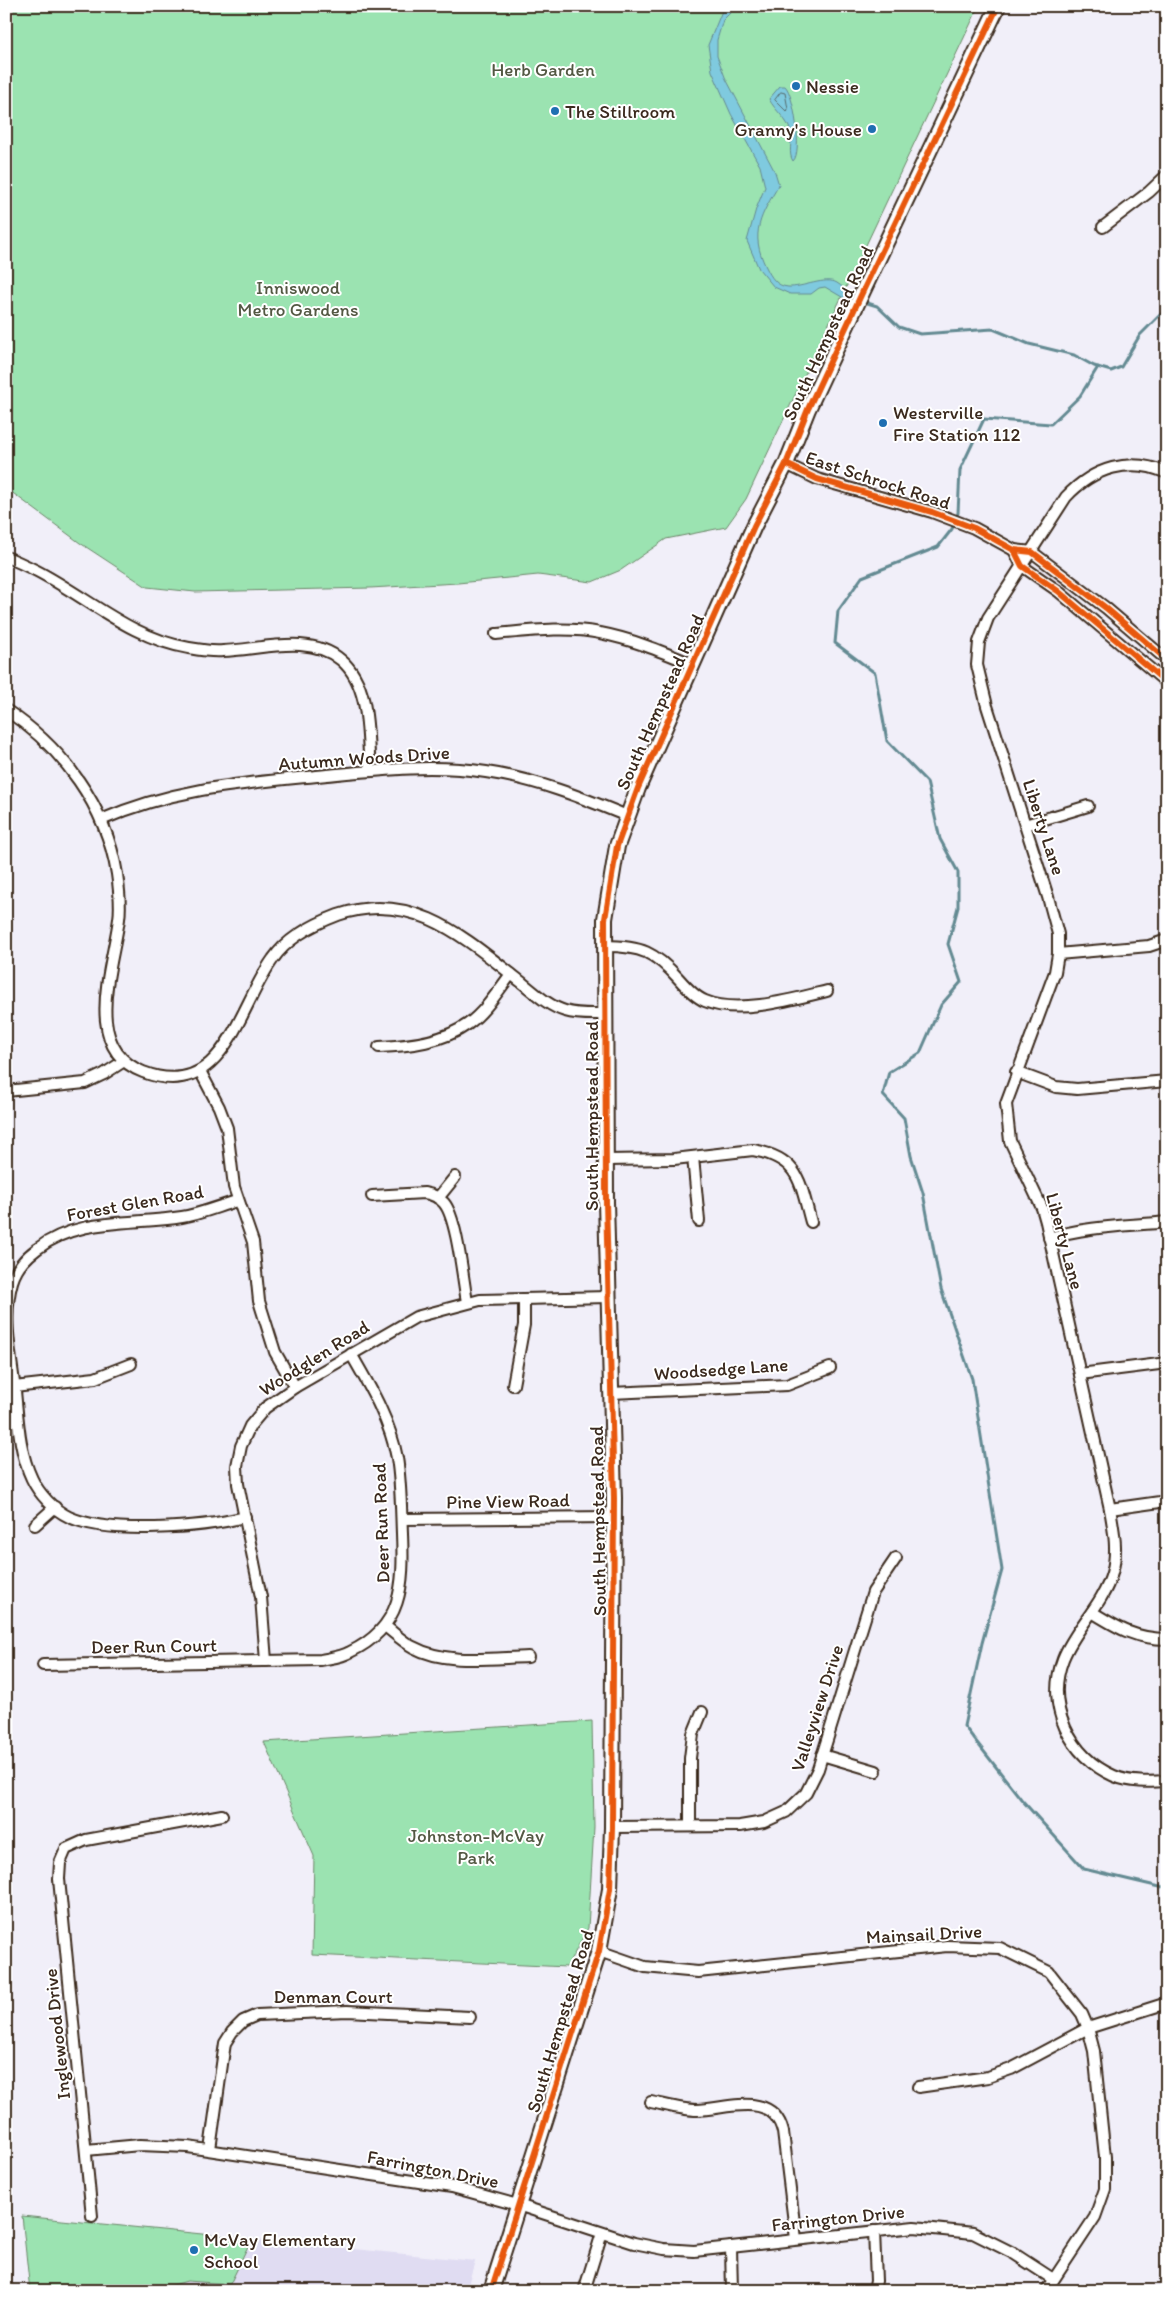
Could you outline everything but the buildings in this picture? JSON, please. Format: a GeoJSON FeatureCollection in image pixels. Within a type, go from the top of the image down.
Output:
{"type":"FeatureCollection","features":[{"type":"Feature","properties":{"kind":"street","name":"South Hempstead Road"},"geometry":{"type":"LineString","coordinates":[[491,2291],[599,1951],[610,1889],[614,1518],[608,1298],[605,919],[617,846],[627,816],[692,664],[754,526],[786,464],[808,409],[862,292],[998,6]]}},
{"type":"Feature","properties":{"kind":"street"},"geometry":{"type":"LineString","coordinates":[[1103,227],[1149,192],[1167,175]]}},
{"type":"Feature","properties":{"kind":"street","name":"East Schrock Road"},"geometry":{"type":"LineString","coordinates":[[786,464],[817,479],[932,512],[974,528],[1014,550],[1032,552]]}},
{"type":"Feature","properties":{"kind":"street","name":"Liberty Lane"},"geometry":{"type":"LineString","coordinates":[[1167,473],[1137,464],[1118,466],[1089,476],[1066,497],[988,618],[979,642],[977,665],[987,706],[1056,925],[1058,954],[1055,972],[1016,1072],[1006,1104],[1007,1130],[1020,1165],[1042,1208],[1110,1509],[1115,1543],[1116,1560],[1112,1576],[1064,1657],[1060,1669],[1058,1704],[1069,1738],[1088,1760],[1115,1777],[1145,1782],[1167,1781]]}},
{"type":"Feature","properties":{"kind":"street"},"geometry":{"type":"LineString","coordinates":[[1014,550],[1022,566],[1072,603],[1167,683]]}},
{"type":"Feature","properties":{"kind":"street"},"geometry":{"type":"LineString","coordinates":[[1032,552],[1091,596],[1167,660]]}},
{"type":"Feature","properties":{"kind":"street"},"geometry":{"type":"LineString","coordinates":[[6,557],[37,571],[116,619],[148,636],[180,646],[221,652],[288,645],[316,647],[341,660],[357,679],[364,703],[370,771]]}},
{"type":"Feature","properties":{"kind":"street"},"geometry":{"type":"LineString","coordinates":[[496,634],[565,630],[599,633],[666,653],[692,664]]}},
{"type":"Feature","properties":{"kind":"street"},"geometry":{"type":"LineString","coordinates":[[6,710],[43,737],[62,757],[86,790],[101,820],[117,873],[120,916],[104,1011],[108,1033],[114,1048],[124,1061],[141,1072],[160,1077],[180,1077],[200,1071],[214,1061],[225,1047],[274,958],[301,933],[321,921],[353,910],[383,908],[414,913],[445,925],[550,1005],[566,1012],[605,1014]]}},
{"type":"Feature","properties":{"kind":"street","name":"Autumn Woods Drive"},"geometry":{"type":"LineString","coordinates":[[101,820],[156,799],[197,789],[370,771],[437,768],[484,771],[530,780],[627,816]]}},
{"type":"Feature","properties":{"kind":"street"},"geometry":{"type":"LineString","coordinates":[[1025,826],[1088,806]]}},
{"type":"Feature","properties":{"kind":"street"},"geometry":{"type":"LineString","coordinates":[[1058,954],[1149,946],[1167,940]]}},
{"type":"Feature","properties":{"kind":"street"},"geometry":{"type":"LineString","coordinates":[[605,946],[626,946],[649,951],[668,966],[687,988],[705,1001],[724,1005],[754,1006],[783,1002],[827,991]]}},
{"type":"Feature","properties":{"kind":"street"},"geometry":{"type":"LineString","coordinates":[[379,1048],[401,1047],[448,1036],[469,1024],[511,974]]}},
{"type":"Feature","properties":{"kind":"street"},"geometry":{"type":"LineString","coordinates":[[6,1091],[85,1083],[124,1061]]}},
{"type":"Feature","properties":{"kind":"street"},"geometry":{"type":"LineString","coordinates":[[200,1071],[219,1107],[227,1128],[237,1200],[252,1242],[259,1301],[275,1352],[295,1388]]}},
{"type":"Feature","properties":{"kind":"street"},"geometry":{"type":"LineString","coordinates":[[1016,1072],[1056,1087],[1077,1089],[1167,1081]]}},
{"type":"Feature","properties":{"kind":"street"},"geometry":{"type":"LineString","coordinates":[[606,1160],[674,1159],[753,1150],[765,1152],[783,1159],[800,1180],[811,1222]]}},
{"type":"Feature","properties":{"kind":"street"},"geometry":{"type":"LineString","coordinates":[[693,1157],[699,1221]]}},
{"type":"Feature","properties":{"kind":"street"},"geometry":{"type":"LineString","coordinates":[[438,1198],[455,1178]]}},
{"type":"Feature","properties":{"kind":"street"},"geometry":{"type":"LineString","coordinates":[[372,1196],[424,1193],[438,1198],[444,1203],[452,1220],[467,1302]]}},
{"type":"Feature","properties":{"kind":"street","name":"Forest Glen Road"},"geometry":{"type":"LineString","coordinates":[[237,1200],[184,1217],[87,1226],[68,1231],[36,1250],[23,1262],[13,1280],[9,1297],[8,1331],[21,1446],[29,1471],[42,1495],[55,1507],[68,1516],[93,1524],[116,1527],[199,1526],[245,1517]]}},
{"type":"Feature","properties":{"kind":"street"},"geometry":{"type":"LineString","coordinates":[[1049,1238],[1063,1233],[1105,1227],[1167,1222]]}},
{"type":"Feature","properties":{"kind":"street","name":"Woodglen Road"},"geometry":{"type":"LineString","coordinates":[[266,1662],[261,1597],[238,1484],[237,1466],[241,1446],[250,1426],[265,1408],[351,1354],[416,1317],[467,1302],[608,1298]]}},
{"type":"Feature","properties":{"kind":"street"},"geometry":{"type":"LineString","coordinates":[[513,1385],[524,1326],[524,1299]]}},
{"type":"Feature","properties":{"kind":"street","name":"Deer Run Road"},"geometry":{"type":"LineString","coordinates":[[266,1662],[321,1660],[349,1653],[368,1642],[385,1626],[396,1608],[402,1588],[402,1519],[397,1457],[385,1418],[351,1354]]}},
{"type":"Feature","properties":{"kind":"street"},"geometry":{"type":"LineString","coordinates":[[1080,1374],[1167,1363]]}},
{"type":"Feature","properties":{"kind":"street"},"geometry":{"type":"LineString","coordinates":[[14,1387],[96,1378],[131,1364]]}},
{"type":"Feature","properties":{"kind":"street","name":"Woodsedge Lane"},"geometry":{"type":"LineString","coordinates":[[611,1393],[787,1384],[830,1368]]}},
{"type":"Feature","properties":{"kind":"street"},"geometry":{"type":"LineString","coordinates":[[1110,1509],[1167,1501]]}},
{"type":"Feature","properties":{"kind":"street"},"geometry":{"type":"LineString","coordinates":[[35,1525],[55,1507]]}},
{"type":"Feature","properties":{"kind":"street","name":"Pine View Road"},"geometry":{"type":"LineString","coordinates":[[402,1519],[614,1518]]}},
{"type":"Feature","properties":{"kind":"street","name":"Valleyview Drive"},"geometry":{"type":"LineString","coordinates":[[612,1827],[740,1826],[764,1822],[786,1812],[806,1793],[818,1769],[873,1592],[896,1558]]}},
{"type":"Feature","properties":{"kind":"street"},"geometry":{"type":"LineString","coordinates":[[1092,1612],[1133,1635],[1151,1639],[1167,1638]]}},
{"type":"Feature","properties":{"kind":"street"},"geometry":{"type":"LineString","coordinates":[[385,1626],[413,1647],[428,1653],[462,1659],[528,1657]]}},
{"type":"Feature","properties":{"kind":"street","name":"Deer Run Court"},"geometry":{"type":"LineString","coordinates":[[43,1665],[266,1662]]}},
{"type":"Feature","properties":{"kind":"street"},"geometry":{"type":"LineString","coordinates":[[690,1826],[690,1758],[693,1734],[702,1712]]}},
{"type":"Feature","properties":{"kind":"street"},"geometry":{"type":"LineString","coordinates":[[822,1755],[876,1771]]}},
{"type":"Feature","properties":{"kind":"street","name":"Inglewood Drive"},"geometry":{"type":"LineString","coordinates":[[92,2216],[59,1878],[60,1863],[66,1850],[91,1839],[222,1815]]}},
{"type":"Feature","properties":{"kind":"street","name":"Mainsail Drive"},"geometry":{"type":"LineString","coordinates":[[599,1951],[645,1966],[698,1972],[947,1946],[1000,1948],[1049,1972],[1082,2014],[1094,2051],[1104,2148],[1104,2189],[1095,2217],[1046,2291]]}},
{"type":"Feature","properties":{"kind":"street"},"geometry":{"type":"LineString","coordinates":[[918,2087],[988,2077],[1011,2069],[1088,2028],[1167,2003]]}},
{"type":"Feature","properties":{"kind":"street","name":"Denman Court"},"geometry":{"type":"LineString","coordinates":[[210,2150],[225,2042],[243,2021],[257,2015],[291,2012],[381,2012],[470,2017]]}},
{"type":"Feature","properties":{"kind":"street"},"geometry":{"type":"LineString","coordinates":[[651,2102],[695,2110],[752,2104],[772,2111],[780,2120],[783,2132],[796,2239]]}},
{"type":"Feature","properties":{"kind":"street","name":"Farrington Drive"},"geometry":{"type":"LineString","coordinates":[[86,2150],[140,2145],[210,2150],[452,2187],[518,2205],[602,2233],[664,2250],[694,2251],[914,2227],[973,2233],[1013,2252],[1053,2279]]}},
{"type":"Feature","properties":{"kind":"street"},"geometry":{"type":"LineString","coordinates":[[874,2231],[876,2273],[874,2291]]}},
{"type":"Feature","properties":{"kind":"street"},"geometry":{"type":"LineString","coordinates":[[584,2291],[602,2233]]}},
{"type":"Feature","properties":{"kind":"street"},"geometry":{"type":"LineString","coordinates":[[731,2247],[732,2291]]}},
{"type":"Feature","properties":{"kind":"shaded area","name":"McVay Elementary School"},"geometry":{"type":"Polygon","coordinates":[[[22,2216],[475,2261],[466,2291],[30,2291],[22,2216]]]}},
{"type":"Feature","properties":{"kind":"green space","name":"Inniswood Metro Gardens"},"geometry":{"type":"Polygon","coordinates":[[[6,6],[979,6],[746,499],[726,527],[666,539],[621,570],[592,582],[538,575],[458,583],[370,588],[195,592],[147,587],[80,543],[6,488],[6,6]]]}},
{"type":"Feature","properties":{"kind":"green space","name":"Johnston-McVay Park"},"geometry":{"type":"Polygon","coordinates":[[[592,1721],[594,1827],[588,1928],[567,1967],[312,1955],[314,1856],[264,1742],[592,1721]]]}},
{"type":"Feature","properties":{"kind":"green space"},"geometry":{"type":"Polygon","coordinates":[[[22,2216],[252,2239],[230,2284],[187,2281],[152,2291],[30,2291],[22,2216]]]}},
{"type":"Feature","properties":{"kind":"water"},"geometry":{"type":"Polygon","coordinates":[[[724,6],[737,6],[723,20],[717,40],[717,56],[725,77],[775,172],[779,185],[759,224],[758,244],[766,267],[774,280],[780,285],[788,287],[820,281],[832,281],[839,284],[852,295],[847,300],[825,287],[819,288],[811,294],[790,294],[774,287],[759,269],[747,241],[756,209],[765,187],[760,166],[731,114],[712,71],[708,45],[724,6]]]}},
{"type":"Feature","properties":{"kind":"water"},"geometry":{"type":"Polygon","coordinates":[[[780,86],[785,86],[788,91],[794,111],[797,147],[796,156],[793,161],[790,148],[791,133],[784,119],[769,99],[780,86]]]}},
{"type":"Feature","properties":{"kind":"waterway"},"geometry":{"type":"LineString","coordinates":[[861,301],[877,306],[899,327],[920,334],[993,329],[1029,344],[1074,355],[1094,366],[1111,371],[1121,367],[1140,335],[1167,308]]}},
{"type":"Feature","properties":{"kind":"waterway"},"geometry":{"type":"LineString","coordinates":[[1098,367],[1080,396],[1051,424],[984,419],[960,470],[958,513],[952,529],[938,547],[862,577],[838,611],[835,643],[875,673],[887,741],[927,782],[940,839],[958,872],[958,907],[948,944],[961,982],[941,1005],[920,1053],[889,1072],[883,1095],[904,1118],[911,1156],[923,1193],[941,1289],[972,1379],[1002,1570],[982,1643],[964,1726],[1021,1799],[1084,1869],[1160,1887],[1167,1886]]}},
{"type":"Feature","properties":{"kind":"cycle path"},"geometry":{"type":"LineString","coordinates":[[491,2291],[599,1951],[610,1889],[614,1498],[606,1202],[605,919],[617,846],[638,788],[754,526],[786,464],[808,409],[998,6]]}},
{"type":"Feature","properties":{"kind":"cycle path"},"geometry":{"type":"LineString","coordinates":[[786,464],[817,479],[932,512],[974,528],[1014,550],[1032,552],[1106,608],[1167,660]]}},
{"type":"Feature","properties":{"kind":"cycle path"},"geometry":{"type":"LineString","coordinates":[[1014,550],[1022,566],[1058,591],[1167,683]]}},
{"type":"Feature","properties":{"kind":"place","name":"Nessie"},"geometry":{"type":"Point","coordinates":[796,86]}},
{"type":"Feature","properties":{"kind":"place","name":"The Stillroom"},"geometry":{"type":"Point","coordinates":[555,111]}},
{"type":"Feature","properties":{"kind":"place","name":"Granny's House"},"geometry":{"type":"Point","coordinates":[872,129]}},
{"type":"Feature","properties":{"kind":"place","name":"Westerville Fire Station 112"},"geometry":{"type":"Point","coordinates":[883,423]}},
{"type":"Feature","properties":{"kind":"place","name":"McVay Elementary School"},"geometry":{"type":"Point","coordinates":[194,2250]}},
{"type":"Feature","properties":{"kind":"park label","name":"Herb Garden"},"geometry":{"type":"Point","coordinates":[543,69]}}]}
